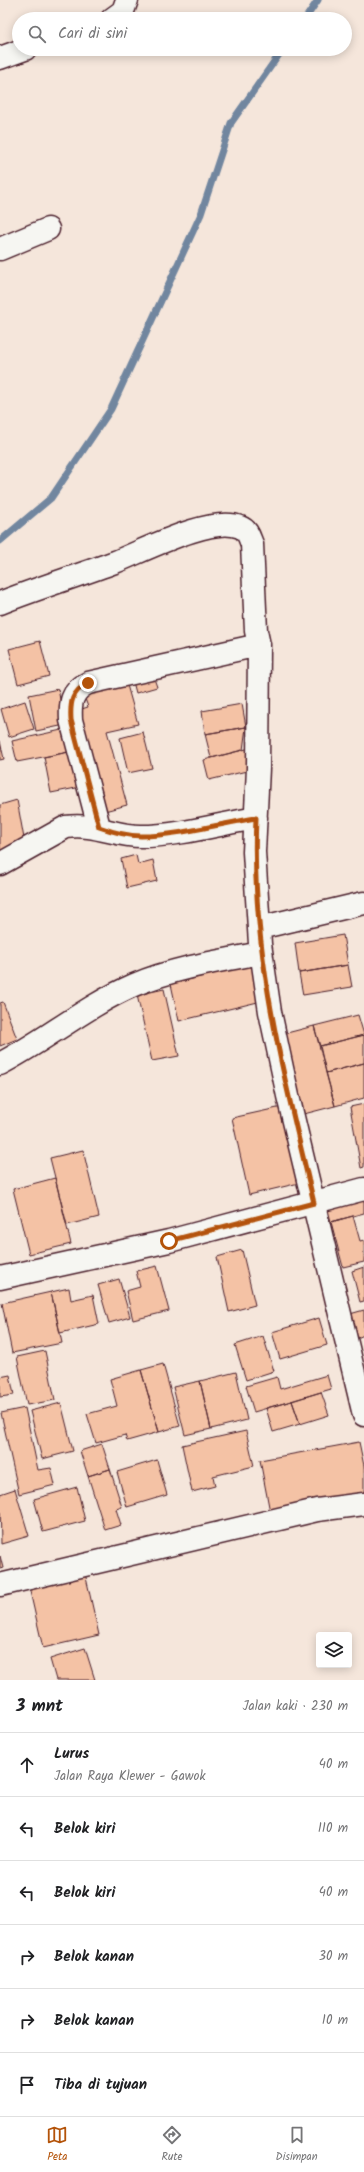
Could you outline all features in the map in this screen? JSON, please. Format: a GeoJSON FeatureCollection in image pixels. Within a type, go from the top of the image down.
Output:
{"type":"FeatureCollection","features":[{"type":"Feature","properties":{"kind":"street"},"geometry":{"type":"LineString","coordinates":[[122,12],[127,0]]}},
{"type":"Feature","properties":{"kind":"street"},"geometry":{"type":"LineString","coordinates":[[0,58],[12,54]]}},
{"type":"Feature","properties":{"kind":"street"},"geometry":{"type":"LineString","coordinates":[[0,249],[48,229]]}},
{"type":"Feature","properties":{"kind":"street"},"geometry":{"type":"LineString","coordinates":[[0,603],[39,587],[115,562],[180,534],[214,526],[239,526],[247,531],[252,544],[256,631],[259,645],[254,852],[258,928],[261,953],[270,1012],[364,1415]]}},
{"type":"Feature","properties":{"kind":"street"},"geometry":{"type":"LineString","coordinates":[[99,827],[71,720],[70,707],[72,696],[79,688],[88,683],[259,645]]}},
{"type":"Feature","properties":{"kind":"street"},"geometry":{"type":"LineString","coordinates":[[0,864],[66,827],[79,825],[99,827],[117,833],[141,836],[165,834],[256,818]]}},
{"type":"Feature","properties":{"kind":"street"},"geometry":{"type":"LineString","coordinates":[[258,928],[364,903]]}},
{"type":"Feature","properties":{"kind":"street"},"geometry":{"type":"LineString","coordinates":[[0,1064],[27,1050],[107,998],[135,985],[183,969],[261,953]]}},
{"type":"Feature","properties":{"kind":"street"},"geometry":{"type":"LineString","coordinates":[[0,1278],[162,1243],[364,1189]]}},
{"type":"Feature","properties":{"kind":"street"},"geometry":{"type":"LineString","coordinates":[[0,1585],[317,1510],[364,1504]]}},
{"type":"Feature","properties":{"kind":"building"},"geometry":{"type":"Polygon","coordinates":[[[40,641],[49,676],[18,684],[9,649],[40,641]]]}},
{"type":"Feature","properties":{"kind":"building"},"geometry":{"type":"Polygon","coordinates":[[[152,673],[157,687],[136,693],[132,678],[152,673]]]}},
{"type":"Feature","properties":{"kind":"building"},"geometry":{"type":"Polygon","coordinates":[[[127,685],[138,724],[107,731],[127,805],[101,812],[75,711],[88,707],[84,696],[127,685]]]}},
{"type":"Feature","properties":{"kind":"building"},"geometry":{"type":"Polygon","coordinates":[[[58,689],[65,725],[36,731],[29,695],[58,689]]]}},
{"type":"Feature","properties":{"kind":"building"},"geometry":{"type":"Polygon","coordinates":[[[25,701],[34,729],[9,737],[1,709],[25,701]]]}},
{"type":"Feature","properties":{"kind":"building"},"geometry":{"type":"Polygon","coordinates":[[[242,704],[246,727],[205,734],[202,711],[242,704]]]}},
{"type":"Feature","properties":{"kind":"building"},"geometry":{"type":"Polygon","coordinates":[[[246,727],[243,750],[211,758],[205,734],[246,727]]]}},
{"type":"Feature","properties":{"kind":"building"},"geometry":{"type":"Polygon","coordinates":[[[66,729],[74,751],[17,762],[12,741],[66,729]]]}},
{"type":"Feature","properties":{"kind":"building"},"geometry":{"type":"Polygon","coordinates":[[[143,732],[152,768],[128,773],[120,738],[143,732]]]}},
{"type":"Feature","properties":{"kind":"building"},"geometry":{"type":"Polygon","coordinates":[[[0,741],[4,759],[0,760],[0,741]]]}},
{"type":"Feature","properties":{"kind":"building"},"geometry":{"type":"Polygon","coordinates":[[[250,748],[255,769],[209,780],[204,760],[250,748]]]}},
{"type":"Feature","properties":{"kind":"building"},"geometry":{"type":"Polygon","coordinates":[[[74,751],[81,787],[51,793],[44,757],[74,751]]]}},
{"type":"Feature","properties":{"kind":"building"},"geometry":{"type":"Polygon","coordinates":[[[17,800],[25,844],[0,854],[0,805],[17,800]]]}},
{"type":"Feature","properties":{"kind":"building"},"geometry":{"type":"Polygon","coordinates":[[[136,855],[138,864],[153,860],[157,881],[127,888],[121,859],[136,855]]]}},
{"type":"Feature","properties":{"kind":"building"},"geometry":{"type":"Polygon","coordinates":[[[343,935],[348,965],[299,973],[295,943],[343,935]]]}},
{"type":"Feature","properties":{"kind":"building"},"geometry":{"type":"Polygon","coordinates":[[[253,964],[262,1001],[179,1021],[171,984],[253,964]]]}},
{"type":"Feature","properties":{"kind":"building"},"geometry":{"type":"Polygon","coordinates":[[[348,965],[352,987],[303,995],[299,973],[348,965]]]}},
{"type":"Feature","properties":{"kind":"building"},"geometry":{"type":"Polygon","coordinates":[[[164,989],[179,1056],[152,1061],[137,995],[164,989]]]}},
{"type":"Feature","properties":{"kind":"building"},"geometry":{"type":"Polygon","coordinates":[[[3,1002],[17,1039],[0,1046],[0,1003],[3,1002]]]}},
{"type":"Feature","properties":{"kind":"building"},"geometry":{"type":"Polygon","coordinates":[[[358,1015],[364,1035],[320,1046],[314,1026],[358,1015]]]}},
{"type":"Feature","properties":{"kind":"building"},"geometry":{"type":"Polygon","coordinates":[[[314,1026],[335,1106],[300,1115],[279,1035],[314,1026]]]}},
{"type":"Feature","properties":{"kind":"building"},"geometry":{"type":"Polygon","coordinates":[[[364,1035],[364,1063],[326,1073],[320,1046],[364,1035]]]}},
{"type":"Feature","properties":{"kind":"building"},"geometry":{"type":"Polygon","coordinates":[[[364,1063],[364,1098],[335,1106],[326,1073],[364,1063]]]}},
{"type":"Feature","properties":{"kind":"building"},"geometry":{"type":"Polygon","coordinates":[[[364,1104],[364,1167],[361,1168],[350,1107],[364,1104]]]}},
{"type":"Feature","properties":{"kind":"building"},"geometry":{"type":"Polygon","coordinates":[[[282,1107],[299,1183],[249,1195],[232,1118],[282,1107]]]}},
{"type":"Feature","properties":{"kind":"building"},"geometry":{"type":"Polygon","coordinates":[[[83,1150],[99,1217],[67,1225],[50,1158],[83,1150]]]}},
{"type":"Feature","properties":{"kind":"building"},"geometry":{"type":"Polygon","coordinates":[[[55,1178],[71,1244],[29,1254],[13,1189],[55,1178]]]}},
{"type":"Feature","properties":{"kind":"building"},"geometry":{"type":"Polygon","coordinates":[[[364,1196],[364,1213],[331,1222],[327,1205],[364,1196]]]}},
{"type":"Feature","properties":{"kind":"building"},"geometry":{"type":"Polygon","coordinates":[[[353,1216],[360,1241],[364,1240],[364,1262],[343,1267],[331,1222],[353,1216]]]}},
{"type":"Feature","properties":{"kind":"building"},"geometry":{"type":"Polygon","coordinates":[[[242,1250],[255,1305],[229,1312],[217,1257],[242,1250]]]}},
{"type":"Feature","properties":{"kind":"building"},"geometry":{"type":"Polygon","coordinates":[[[157,1266],[169,1311],[133,1320],[126,1291],[140,1287],[136,1271],[157,1266]]]}},
{"type":"Feature","properties":{"kind":"building"},"geometry":{"type":"Polygon","coordinates":[[[364,1267],[364,1301],[360,1302],[352,1271],[364,1267]]]}},
{"type":"Feature","properties":{"kind":"building"},"geometry":{"type":"Polygon","coordinates":[[[119,1279],[130,1317],[109,1323],[98,1285],[119,1279]]]}},
{"type":"Feature","properties":{"kind":"building"},"geometry":{"type":"Polygon","coordinates":[[[69,1288],[71,1300],[93,1295],[99,1324],[60,1333],[51,1292],[69,1288]]]}},
{"type":"Feature","properties":{"kind":"building"},"geometry":{"type":"Polygon","coordinates":[[[51,1292],[62,1343],[12,1353],[2,1303],[51,1292]]]}},
{"type":"Feature","properties":{"kind":"building"},"geometry":{"type":"Polygon","coordinates":[[[364,1310],[364,1335],[357,1338],[350,1314],[364,1310]]]}},
{"type":"Feature","properties":{"kind":"building"},"geometry":{"type":"Polygon","coordinates":[[[319,1318],[327,1345],[280,1359],[272,1332],[319,1318]]]}},
{"type":"Feature","properties":{"kind":"building"},"geometry":{"type":"Polygon","coordinates":[[[263,1336],[274,1371],[246,1380],[235,1345],[263,1336]]]}},
{"type":"Feature","properties":{"kind":"building"},"geometry":{"type":"Polygon","coordinates":[[[45,1351],[55,1400],[27,1405],[17,1357],[45,1351]]]}},
{"type":"Feature","properties":{"kind":"building"},"geometry":{"type":"Polygon","coordinates":[[[163,1364],[180,1426],[159,1432],[141,1370],[163,1364]]]}},
{"type":"Feature","properties":{"kind":"building"},"geometry":{"type":"Polygon","coordinates":[[[141,1370],[159,1432],[127,1441],[125,1435],[96,1443],[87,1414],[117,1406],[110,1379],[141,1370]]]}},
{"type":"Feature","properties":{"kind":"building"},"geometry":{"type":"Polygon","coordinates":[[[236,1372],[247,1420],[211,1429],[200,1381],[236,1372]]]}},
{"type":"Feature","properties":{"kind":"building"},"geometry":{"type":"Polygon","coordinates":[[[10,1375],[14,1395],[0,1397],[0,1377],[10,1375]]]}},
{"type":"Feature","properties":{"kind":"building"},"geometry":{"type":"Polygon","coordinates":[[[327,1375],[331,1389],[254,1412],[246,1386],[277,1377],[280,1389],[327,1375]]]}},
{"type":"Feature","properties":{"kind":"building"},"geometry":{"type":"Polygon","coordinates":[[[200,1381],[211,1429],[185,1435],[173,1387],[200,1381]]]}},
{"type":"Feature","properties":{"kind":"building"},"geometry":{"type":"Polygon","coordinates":[[[321,1392],[329,1415],[300,1424],[292,1401],[321,1392]]]}},
{"type":"Feature","properties":{"kind":"building"},"geometry":{"type":"Polygon","coordinates":[[[292,1401],[300,1424],[273,1432],[266,1408],[292,1401]]]}},
{"type":"Feature","properties":{"kind":"building"},"geometry":{"type":"Polygon","coordinates":[[[61,1403],[73,1451],[42,1459],[30,1411],[61,1403]]]}},
{"type":"Feature","properties":{"kind":"building"},"geometry":{"type":"Polygon","coordinates":[[[25,1408],[38,1470],[51,1468],[55,1485],[19,1494],[1,1413],[25,1408]]]}},
{"type":"Feature","properties":{"kind":"building"},"geometry":{"type":"Polygon","coordinates":[[[246,1431],[254,1466],[213,1476],[215,1486],[192,1492],[182,1445],[246,1431]]]}},
{"type":"Feature","properties":{"kind":"building"},"geometry":{"type":"Polygon","coordinates":[[[359,1442],[364,1466],[364,1495],[270,1512],[260,1460],[359,1442]]]}},
{"type":"Feature","properties":{"kind":"building"},"geometry":{"type":"Polygon","coordinates":[[[102,1444],[110,1469],[88,1476],[80,1451],[102,1444]]]}},
{"type":"Feature","properties":{"kind":"building"},"geometry":{"type":"Polygon","coordinates":[[[157,1460],[167,1495],[127,1507],[117,1472],[157,1460]]]}},
{"type":"Feature","properties":{"kind":"building"},"geometry":{"type":"Polygon","coordinates":[[[110,1469],[122,1507],[116,1509],[121,1525],[105,1530],[88,1476],[110,1469]]]}},
{"type":"Feature","properties":{"kind":"building"},"geometry":{"type":"Polygon","coordinates":[[[77,1487],[85,1521],[43,1532],[34,1499],[77,1487]]]}},
{"type":"Feature","properties":{"kind":"building"},"geometry":{"type":"Polygon","coordinates":[[[15,1489],[29,1536],[1,1544],[0,1494],[15,1489]]]}},
{"type":"Feature","properties":{"kind":"building"},"geometry":{"type":"Polygon","coordinates":[[[0,1556],[3,1568],[0,1569],[0,1556]]]}},
{"type":"Feature","properties":{"kind":"building"},"geometry":{"type":"Polygon","coordinates":[[[85,1573],[99,1635],[43,1648],[29,1587],[85,1573]]]}},
{"type":"Feature","properties":{"kind":"building"},"geometry":{"type":"Polygon","coordinates":[[[85,1648],[95,1680],[56,1680],[50,1659],[85,1648]]]}},
{"type":"Feature","properties":{"kind":"waterway"},"geometry":{"type":"LineString","coordinates":[[310,12],[318,0]]}},
{"type":"Feature","properties":{"kind":"waterway"},"geometry":{"type":"LineString","coordinates":[[0,541],[51,498],[111,409],[201,214],[231,123],[278,56]]}},
{"type":"Feature","properties":{"kind":"route"},"geometry":{"type":"LineString","coordinates":[[88,683],[79,688],[72,696],[70,707],[71,720],[99,827],[117,833],[141,836],[165,834],[256,818],[254,852],[256,895],[260,944],[270,1012],[288,1096],[314,1203],[169,1241]]}}]}
